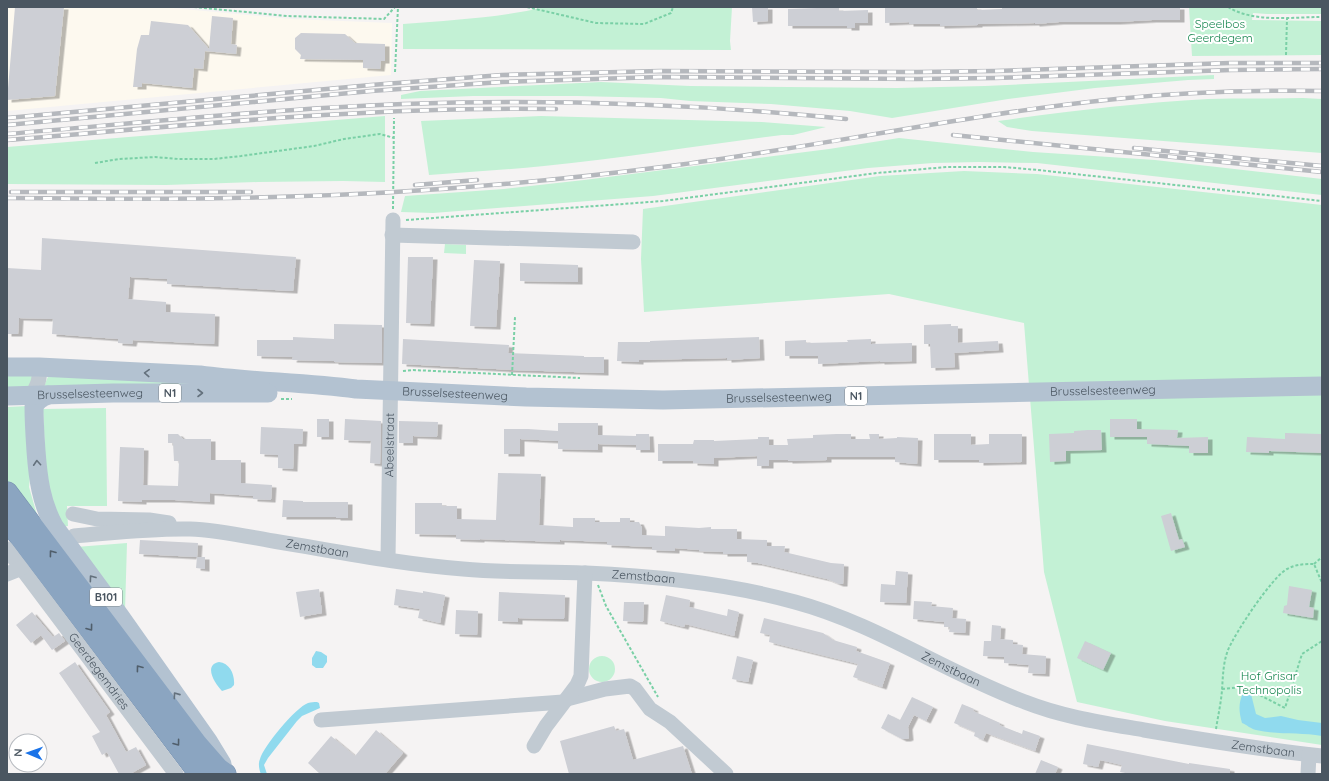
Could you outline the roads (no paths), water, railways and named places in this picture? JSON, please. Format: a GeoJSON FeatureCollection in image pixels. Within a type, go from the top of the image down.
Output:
{"type":"FeatureCollection","features":[{"type":"Feature","properties":{"kind":"highway","name":"B101"},"geometry":{"type":"LineString","coordinates":[[8,504],[197,745],[218,769],[226,774]]}},
{"type":"Feature","properties":{"kind":"highway","name":"B101"},"geometry":{"type":"LineString","coordinates":[[8,504],[200,774]]}},
{"type":"Feature","properties":{"kind":"main road","name":"Brusselsesteenweg"},"geometry":{"type":"LineString","coordinates":[[7,367],[39,367],[200,375],[221,385]]}},
{"type":"Feature","properties":{"kind":"main road","name":"Brusselsesteenweg"},"geometry":{"type":"LineString","coordinates":[[7,396],[221,385],[333,386],[390,391],[526,397],[663,400],[1322,386]]}},
{"type":"Feature","properties":{"kind":"main road","name":"B101"},"geometry":{"type":"LineString","coordinates":[[40,395],[40,398],[34,407],[38,479],[48,516],[208,741],[220,759],[226,774]]}},
{"type":"Feature","properties":{"kind":"street","name":"Abeelstraat"},"geometry":{"type":"LineString","coordinates":[[388,559],[393,220]]}},
{"type":"Feature","properties":{"kind":"street"},"geometry":{"type":"LineString","coordinates":[[392,235],[633,242]]}},
{"type":"Feature","properties":{"kind":"street"},"geometry":{"type":"LineString","coordinates":[[39,367],[40,373],[38,384],[40,395]]}},
{"type":"Feature","properties":{"kind":"street"},"geometry":{"type":"LineString","coordinates":[[73,514],[97,518],[149,520],[169,523],[190,529]]}},
{"type":"Feature","properties":{"kind":"street","name":"Zemstbaan"},"geometry":{"type":"LineString","coordinates":[[74,536],[190,529],[406,563],[467,570],[647,576],[701,582],[736,588],[815,607],[852,621],[915,650],[985,686],[1039,707],[1114,725],[1214,742],[1316,756]]}},
{"type":"Feature","properties":{"kind":"street","name":"Geerdegemdries"},"geometry":{"type":"LineString","coordinates":[[7,549],[176,774]]}},
{"type":"Feature","properties":{"kind":"street"},"geometry":{"type":"LineString","coordinates":[[7,574],[22,568]]}},
{"type":"Feature","properties":{"kind":"street"},"geometry":{"type":"LineString","coordinates":[[534,746],[546,726],[578,685],[581,676],[588,573]]}},
{"type":"Feature","properties":{"kind":"street"},"geometry":{"type":"LineString","coordinates":[[321,720],[565,700],[605,689],[630,686],[635,689],[650,709],[670,722],[726,774]]}},
{"type":"Feature","properties":{"kind":"street"},"geometry":{"type":"LineString","coordinates":[[1308,774],[1316,756]]}},
{"type":"Feature","properties":{"kind":"water"},"geometry":{"type":"Polygon","coordinates":[[[316,651],[327,656],[327,662],[323,668],[316,668],[312,665],[312,658],[316,651]]]}},
{"type":"Feature","properties":{"kind":"water"},"geometry":{"type":"Polygon","coordinates":[[[219,662],[229,667],[233,674],[234,681],[234,685],[231,688],[222,691],[216,684],[211,671],[214,664],[219,662]]]}},
{"type":"Feature","properties":{"kind":"water"},"geometry":{"type":"Polygon","coordinates":[[[1243,693],[1251,694],[1256,714],[1265,718],[1281,716],[1322,723],[1322,736],[1272,732],[1251,728],[1242,723],[1241,719],[1240,704],[1243,693]]]}},
{"type":"Feature","properties":{"kind":"water"},"geometry":{"type":"Polygon","coordinates":[[[309,703],[319,703],[320,708],[302,716],[297,721],[264,765],[267,774],[261,774],[259,761],[262,753],[273,737],[288,719],[303,706],[309,703]]]}},
{"type":"Feature","properties":{"kind":"railway"},"geometry":{"type":"LineString","coordinates":[[7,118],[371,85],[502,75],[660,71],[995,71],[1230,63],[1322,63]]}},
{"type":"Feature","properties":{"kind":"railway"},"geometry":{"type":"LineString","coordinates":[[7,125],[371,91],[502,82],[659,77],[917,79],[995,78],[1231,70],[1322,69]]}},
{"type":"Feature","properties":{"kind":"railway"},"geometry":{"type":"LineString","coordinates":[[7,198],[240,198],[323,196],[472,187],[571,178],[670,166],[782,150],[1060,105],[1116,99],[1219,92],[1322,91]]}},
{"type":"Feature","properties":{"kind":"railway"},"geometry":{"type":"LineString","coordinates":[[7,134],[304,109],[458,103],[514,102],[680,106],[846,119]]}},
{"type":"Feature","properties":{"kind":"railway"},"geometry":{"type":"LineString","coordinates":[[7,140],[213,123],[419,110],[556,109]]}},
{"type":"Feature","properties":{"kind":"railway"},"geometry":{"type":"LineString","coordinates":[[953,135],[1322,172]]}},
{"type":"Feature","properties":{"kind":"railway"},"geometry":{"type":"LineString","coordinates":[[1134,148],[1322,166]]}},
{"type":"Feature","properties":{"kind":"railway"},"geometry":{"type":"LineString","coordinates":[[415,185],[477,180]]}},
{"type":"Feature","properties":{"kind":"railway"},"geometry":{"type":"LineString","coordinates":[[11,192],[251,192]]}},
{"type":"Feature","properties":{"kind":"park label","name":"Speelbos Geerdegem"},"geometry":{"type":"Point","coordinates":[1220,31]}},
{"type":"Feature","properties":{"kind":"park label","name":"Hof Grisar Technopolis"},"geometry":{"type":"Point","coordinates":[1269,683]}}]}
